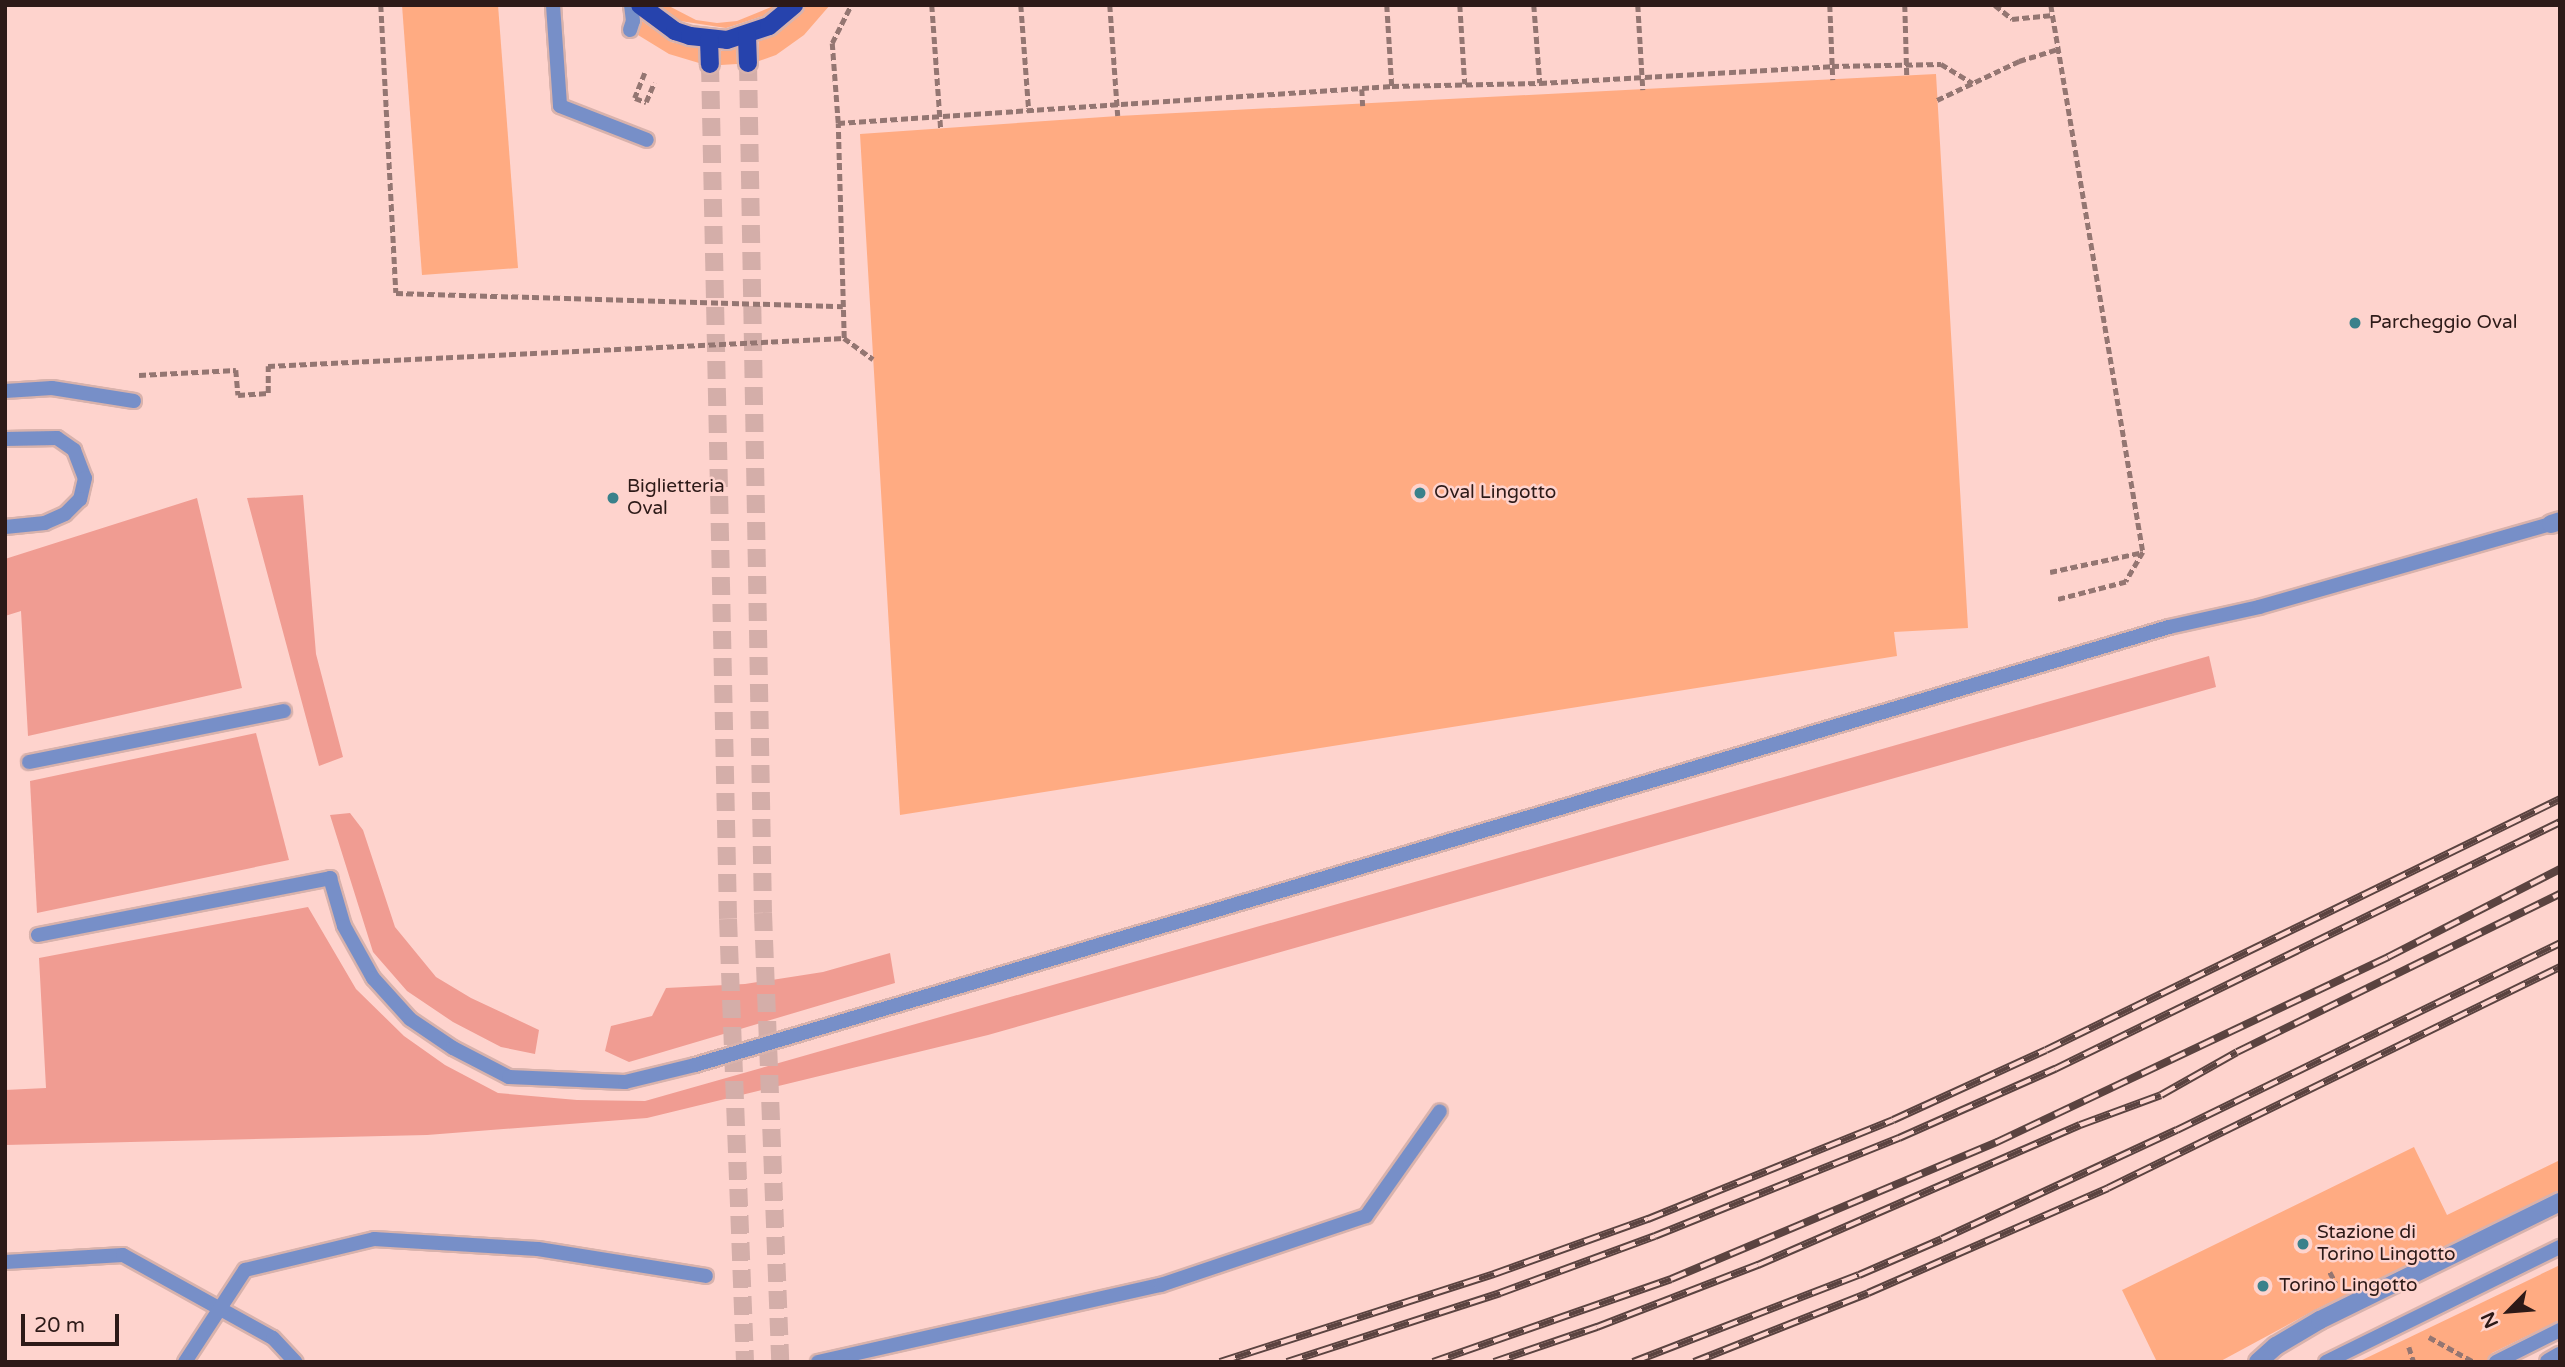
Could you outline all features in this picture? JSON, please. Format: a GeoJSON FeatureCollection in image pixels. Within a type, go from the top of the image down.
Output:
{"type":"FeatureCollection","features":[{"type":"Feature","properties":{"kind":"main road"},"geometry":{"type":"LineString","coordinates":[[640,5],[675,31],[709,40],[747,36],[769,26],[794,5]]}},
{"type":"Feature","properties":{"kind":"main road"},"geometry":{"type":"LineString","coordinates":[[747,36],[748,63]]}},
{"type":"Feature","properties":{"kind":"main road"},"geometry":{"type":"LineString","coordinates":[[709,40],[710,64]]}},
{"type":"Feature","properties":{"kind":"street"},"geometry":{"type":"LineString","coordinates":[[2258,1362],[2276,1346],[2320,1320],[2560,1202]]}},
{"type":"Feature","properties":{"kind":"street"},"geometry":{"type":"LineString","coordinates":[[2549,1362],[2560,1356]]}},
{"type":"Feature","properties":{"kind":"lane"},"geometry":{"type":"LineString","coordinates":[[554,5],[560,106],[647,140]]}},
{"type":"Feature","properties":{"kind":"lane"},"geometry":{"type":"LineString","coordinates":[[630,30],[633,21],[631,5]]}},
{"type":"Feature","properties":{"kind":"lane"},"geometry":{"type":"LineString","coordinates":[[5,391],[52,388],[134,401]]}},
{"type":"Feature","properties":{"kind":"lane"},"geometry":{"type":"LineString","coordinates":[[5,439],[57,438],[74,450],[85,478],[84,489],[75,507],[56,520],[5,527]]}},
{"type":"Feature","properties":{"kind":"lane"},"geometry":{"type":"LineString","coordinates":[[38,935],[330,878],[344,926],[367,968],[410,1019],[453,1048],[509,1077],[625,1082],[695,1065],[2156,631],[2259,607],[2556,522]]}},
{"type":"Feature","properties":{"kind":"lane"},"geometry":{"type":"LineString","coordinates":[[29,762],[284,711]]}},
{"type":"Feature","properties":{"kind":"lane"},"geometry":{"type":"LineString","coordinates":[[818,1362],[1161,1285],[1366,1216],[1440,1111]]}},
{"type":"Feature","properties":{"kind":"lane"},"geometry":{"type":"LineString","coordinates":[[185,1362],[245,1270],[374,1239],[538,1249],[706,1276]]}},
{"type":"Feature","properties":{"kind":"lane"},"geometry":{"type":"LineString","coordinates":[[2326,1362],[2400,1323],[2560,1247]]}},
{"type":"Feature","properties":{"kind":"lane"},"geometry":{"type":"LineString","coordinates":[[5,1262],[122,1255],[273,1338],[295,1362]]}},
{"type":"Feature","properties":{"kind":"lane"},"geometry":{"type":"LineString","coordinates":[[2496,1362],[2560,1330]]}},
{"type":"Feature","properties":{"kind":"path"},"geometry":{"type":"LineString","coordinates":[[381,5],[396,293],[843,306]]}},
{"type":"Feature","properties":{"kind":"path"},"geometry":{"type":"LineString","coordinates":[[844,338],[838,124],[832,43],[851,5]]}},
{"type":"Feature","properties":{"kind":"path"},"geometry":{"type":"LineString","coordinates":[[932,5],[941,130]]}},
{"type":"Feature","properties":{"kind":"path"},"geometry":{"type":"LineString","coordinates":[[1021,5],[1029,112]]}},
{"type":"Feature","properties":{"kind":"path"},"geometry":{"type":"LineString","coordinates":[[1110,5],[1118,117]]}},
{"type":"Feature","properties":{"kind":"path"},"geometry":{"type":"LineString","coordinates":[[1387,5],[1392,86]]}},
{"type":"Feature","properties":{"kind":"path"},"geometry":{"type":"LineString","coordinates":[[1460,5],[1465,84]]}},
{"type":"Feature","properties":{"kind":"path"},"geometry":{"type":"LineString","coordinates":[[1534,5],[1540,83]]}},
{"type":"Feature","properties":{"kind":"path"},"geometry":{"type":"LineString","coordinates":[[1638,5],[1643,90]]}},
{"type":"Feature","properties":{"kind":"path"},"geometry":{"type":"LineString","coordinates":[[1830,5],[1833,80]]}},
{"type":"Feature","properties":{"kind":"path"},"geometry":{"type":"LineString","coordinates":[[1905,5],[1907,75]]}},
{"type":"Feature","properties":{"kind":"path"},"geometry":{"type":"LineString","coordinates":[[1995,5],[2011,19],[2053,15]]}},
{"type":"Feature","properties":{"kind":"path"},"geometry":{"type":"LineString","coordinates":[[2051,5],[2143,552],[2126,582],[2056,600]]}},
{"type":"Feature","properties":{"kind":"path"},"geometry":{"type":"LineString","coordinates":[[1937,100],[2019,61],[2058,49]]}},
{"type":"Feature","properties":{"kind":"path"},"geometry":{"type":"LineString","coordinates":[[838,124],[1118,107],[1392,86],[1540,83],[1832,66],[1941,64],[1973,83]]}},
{"type":"Feature","properties":{"kind":"path"},"geometry":{"type":"LineString","coordinates":[[645,73],[635,97],[646,102],[654,83]]}},
{"type":"Feature","properties":{"kind":"path"},"geometry":{"type":"LineString","coordinates":[[1362,89],[1363,106]]}},
{"type":"Feature","properties":{"kind":"path"},"geometry":{"type":"LineString","coordinates":[[139,375],[236,370],[238,394],[268,393],[268,366],[844,338],[873,359]]}},
{"type":"Feature","properties":{"kind":"path"},"geometry":{"type":"LineString","coordinates":[[2050,572],[2143,552]]}},
{"type":"Feature","properties":{"kind":"path"},"geometry":{"type":"LineString","coordinates":[[2400,1323],[2474,1362]]}},
{"type":"Feature","properties":{"kind":"shaded area"},"geometry":{"type":"Polygon","coordinates":[[[303,495],[316,654],[343,757],[319,766],[247,498],[303,495]]]}},
{"type":"Feature","properties":{"kind":"shaded area"},"geometry":{"type":"Polygon","coordinates":[[[197,498],[242,688],[28,736],[21,611],[5,616],[5,559],[197,498]]]}},
{"type":"Feature","properties":{"kind":"shaded area"},"geometry":{"type":"Polygon","coordinates":[[[2209,656],[2216,687],[988,1035],[647,1118],[427,1135],[5,1145],[5,1090],[46,1088],[39,958],[308,907],[356,989],[404,1036],[445,1065],[498,1093],[577,1100],[645,1101],[2209,656]]]}},
{"type":"Feature","properties":{"kind":"shaded area"},"geometry":{"type":"Polygon","coordinates":[[[256,733],[289,860],[37,913],[30,781],[256,733]]]}},
{"type":"Feature","properties":{"kind":"shaded area"},"geometry":{"type":"Polygon","coordinates":[[[350,813],[363,830],[395,927],[436,977],[471,998],[539,1030],[535,1054],[501,1047],[453,1022],[407,991],[373,952],[330,815],[350,813]]]}},
{"type":"Feature","properties":{"kind":"shaded area"},"geometry":{"type":"Polygon","coordinates":[[[890,953],[895,983],[629,1062],[605,1051],[611,1026],[652,1016],[666,988],[745,984],[823,972],[890,953]]]}},
{"type":"Feature","properties":{"kind":"building"},"geometry":{"type":"Polygon","coordinates":[[[402,5],[498,5],[518,268],[422,275],[402,5]]]}},
{"type":"Feature","properties":{"kind":"building"},"geometry":{"type":"Polygon","coordinates":[[[659,5],[667,5],[696,20],[717,23],[737,21],[776,5],[763,16],[726,28],[680,21],[659,5]]]}},
{"type":"Feature","properties":{"kind":"building"},"geometry":{"type":"Polygon","coordinates":[[[805,5],[830,5],[804,35],[776,55],[759,61],[759,41],[776,35],[801,14],[805,5]]]}},
{"type":"Feature","properties":{"kind":"building"},"geometry":{"type":"Polygon","coordinates":[[[642,21],[671,42],[698,48],[699,63],[669,54],[638,35],[642,21]]]}},
{"type":"Feature","properties":{"kind":"building"},"geometry":{"type":"Polygon","coordinates":[[[736,49],[737,64],[721,65],[721,51],[736,49]]]}},
{"type":"Feature","properties":{"kind":"building","name":"Oval Lingotto"},"geometry":{"type":"Polygon","coordinates":[[[1936,74],[1968,628],[1894,632],[1897,656],[900,815],[860,134],[1118,116],[1936,74]]]}},
{"type":"Feature","properties":{"kind":"building","name":"Stazione di Torino Lingotto"},"geometry":{"type":"Polygon","coordinates":[[[2414,1147],[2447,1215],[2560,1160],[2560,1191],[2315,1310],[2219,1362],[2157,1362],[2122,1290],[2414,1147]]]}},
{"type":"Feature","properties":{"kind":"building"},"geometry":{"type":"Polygon","coordinates":[[[2560,1265],[2560,1320],[2492,1353],[2487,1361],[2358,1362],[2560,1265]]]}},
{"type":"Feature","properties":{"kind":"tunnel"},"geometry":{"type":"LineString","coordinates":[[748,63],[763,913],[780,1362]]}},
{"type":"Feature","properties":{"kind":"tunnel"},"geometry":{"type":"LineString","coordinates":[[710,64],[728,919],[745,1362]]}},
{"type":"Feature","properties":{"kind":"railway"},"geometry":{"type":"LineString","coordinates":[[1220,1362],[1494,1274],[1648,1219],[1893,1120],[2046,1050],[2560,799]]}},
{"type":"Feature","properties":{"kind":"railway"},"geometry":{"type":"LineString","coordinates":[[1287,1362],[1500,1293],[1655,1236],[1899,1138],[2055,1069],[2560,822]]}},
{"type":"Feature","properties":{"kind":"railway"},"geometry":{"type":"LineString","coordinates":[[1433,1362],[1671,1279],[1997,1142],[2388,957],[2560,869]]}},
{"type":"Feature","properties":{"kind":"railway"},"geometry":{"type":"LineString","coordinates":[[1494,1362],[1597,1327],[1758,1265],[2080,1125],[2161,1095],[2237,1052],[2560,894]]}},
{"type":"Feature","properties":{"kind":"railway"},"geometry":{"type":"LineString","coordinates":[[1633,1362],[1859,1275],[1942,1239],[2177,1130],[2560,943]]}},
{"type":"Feature","properties":{"kind":"railway"},"geometry":{"type":"LineString","coordinates":[[1694,1362],[1868,1293],[2108,1188],[2560,967]]}},
{"type":"Feature","properties":{"kind":"place","name":"Parcheggio Oval"},"geometry":{"type":"Point","coordinates":[2355,323]}},
{"type":"Feature","properties":{"kind":"place","name":"Oval Lingotto"},"geometry":{"type":"Point","coordinates":[1420,493]}},
{"type":"Feature","properties":{"kind":"place","name":"Biglietteria Oval"},"geometry":{"type":"Point","coordinates":[613,498]}},
{"type":"Feature","properties":{"kind":"place","name":"Stazione di Torino Lingotto"},"geometry":{"type":"Point","coordinates":[2303,1244]}},
{"type":"Feature","properties":{"kind":"place","name":"Torino Lingotto"},"geometry":{"type":"Point","coordinates":[2263,1286]}}]}
